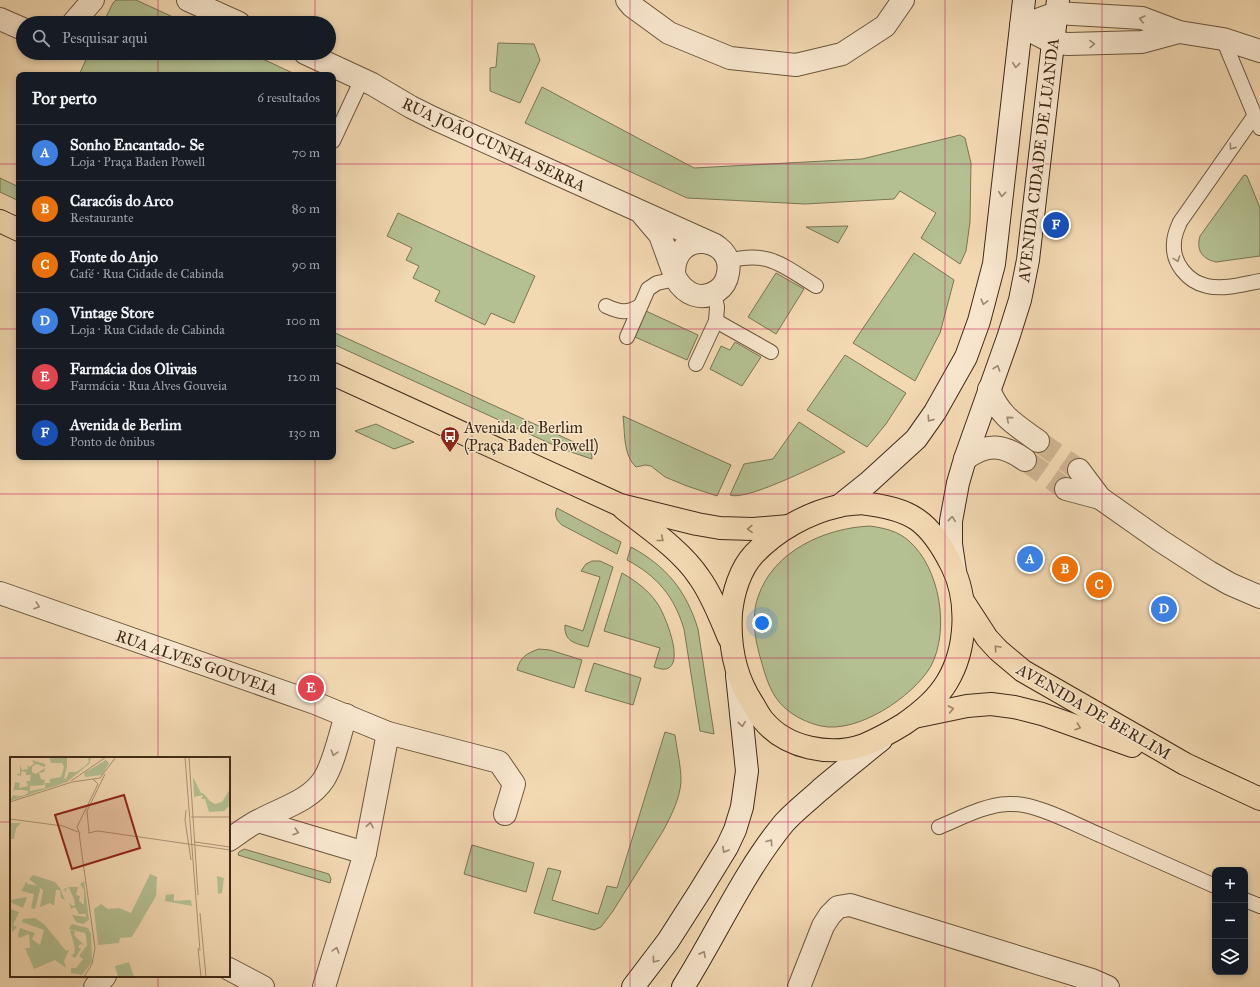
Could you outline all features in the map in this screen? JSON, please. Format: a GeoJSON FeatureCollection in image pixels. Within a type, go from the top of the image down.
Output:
{"type":"FeatureCollection","features":[{"type":"Feature","properties":{"kind":"main road"},"geometry":{"type":"LineString","coordinates":[[0,221],[16,229]]}},
{"type":"Feature","properties":{"kind":"main road"},"geometry":{"type":"LineString","coordinates":[[336,375],[620,505],[697,524],[720,528],[753,529],[789,526]]}},
{"type":"Feature","properties":{"kind":"main road"},"geometry":{"type":"LineString","coordinates":[[620,505],[679,554],[692,566],[700,578],[708,591],[731,644],[737,672],[748,697],[763,720],[780,735],[796,743],[818,749],[836,750],[862,745],[891,732],[913,718],[932,701],[947,683],[957,663],[962,646],[964,625],[962,600],[955,572],[942,547],[931,532],[911,515],[884,506],[861,503],[839,506],[806,517],[789,526],[753,555],[744,569],[737,585],[733,600],[731,614],[731,644]]}},
{"type":"Feature","properties":{"kind":"main road","name":"AVENIDA DE BERLIM"},"geometry":{"type":"LineString","coordinates":[[962,600],[987,638],[1008,660],[1023,671],[1184,764]]}},
{"type":"Feature","properties":{"kind":"main road","name":"AVENIDA DE BERLIM"},"geometry":{"type":"LineString","coordinates":[[913,718],[967,706],[991,704],[1014,707],[1042,714],[1184,764],[1260,798]]}},
{"type":"Feature","properties":{"kind":"street"},"geometry":{"type":"LineString","coordinates":[[79,16],[93,0]]}},
{"type":"Feature","properties":{"kind":"street"},"geometry":{"type":"LineString","coordinates":[[188,0],[223,16]]}},
{"type":"Feature","properties":{"kind":"street"},"geometry":{"type":"LineString","coordinates":[[627,0],[632,6],[669,32],[730,58],[796,66],[842,54],[885,26],[904,0]]}},
{"type":"Feature","properties":{"kind":"street","name":"AVENIDA CIDADE DE LUANDA"},"geometry":{"type":"LineString","coordinates":[[839,506],[869,482],[916,439],[935,412],[966,357],[979,321],[994,264],[1024,0]]}},
{"type":"Feature","properties":{"kind":"street"},"geometry":{"type":"LineString","coordinates":[[1021,26],[1057,6],[1142,18],[1178,32],[1223,39],[1260,51]]}},
{"type":"Feature","properties":{"kind":"street","name":"AVENIDA CIDADE DE LUANDA"},"geometry":{"type":"LineString","coordinates":[[955,572],[951,544],[951,521],[958,484],[965,459],[1020,300],[1028,260],[1054,43],[1057,6]]}},
{"type":"Feature","properties":{"kind":"street"},"geometry":{"type":"LineString","coordinates":[[0,19],[16,26]]}},
{"type":"Feature","properties":{"kind":"street"},"geometry":{"type":"LineString","coordinates":[[1021,26],[1054,43],[1069,44],[1142,42],[1178,32]]}},
{"type":"Feature","properties":{"kind":"street","name":"RUA JOÃO CUNHA SERRA"},"geometry":{"type":"LineString","coordinates":[[313,60],[324,69],[335,72]]}},
{"type":"Feature","properties":{"kind":"street","name":"RUA JOÃO CUNHA SERRA"},"geometry":{"type":"LineString","coordinates":[[336,72],[362,79],[428,116],[641,212],[721,253]]}},
{"type":"Feature","properties":{"kind":"street","name":"RUA JOÃO CUNHA SERRA"},"geometry":{"type":"LineString","coordinates":[[641,212],[660,235],[679,285],[685,291],[699,296],[707,296],[714,293]]}},
{"type":"Feature","properties":{"kind":"street"},"geometry":{"type":"LineString","coordinates":[[675,275],[676,257],[686,246],[700,241],[721,253],[729,270],[723,285],[714,293]]}},
{"type":"Feature","properties":{"kind":"street"},"geometry":{"type":"LineString","coordinates":[[989,389],[993,400],[1006,417],[1038,441]]}},
{"type":"Feature","properties":{"kind":"street"},"geometry":{"type":"LineString","coordinates":[[965,459],[980,450],[996,447],[1006,449],[1025,460]]}},
{"type":"Feature","properties":{"kind":"street"},"geometry":{"type":"LineString","coordinates":[[1079,470],[1100,498],[1160,541],[1230,584],[1260,597]]}},
{"type":"Feature","properties":{"kind":"street"},"geometry":{"type":"LineString","coordinates":[[1066,489],[1100,498]]}},
{"type":"Feature","properties":{"kind":"street","name":"RUA ALVES GOUVEIA"},"geometry":{"type":"LineString","coordinates":[[0,593],[315,703],[388,733],[499,762],[514,784],[505,814]]}},
{"type":"Feature","properties":{"kind":"street"},"geometry":{"type":"LineString","coordinates":[[633,987],[668,941],[727,847],[735,830],[742,808],[747,771],[737,672]]}},
{"type":"Feature","properties":{"kind":"street"},"geometry":{"type":"LineString","coordinates":[[230,839],[258,821],[307,797],[317,788],[324,779],[329,768],[346,715]]}},
{"type":"Feature","properties":{"kind":"street"},"geometry":{"type":"LineString","coordinates":[[683,987],[770,840],[802,805],[891,732]]}},
{"type":"Feature","properties":{"kind":"street"},"geometry":{"type":"LineString","coordinates":[[324,987],[365,853],[388,733]]}},
{"type":"Feature","properties":{"kind":"street"},"geometry":{"type":"LineString","coordinates":[[258,821],[365,853]]}},
{"type":"Feature","properties":{"kind":"street"},"geometry":{"type":"LineString","coordinates":[[799,987],[823,926],[830,915],[838,907],[850,905],[1092,980],[1108,987]]}},
{"type":"Feature","properties":{"kind":"street"},"geometry":{"type":"LineString","coordinates":[[230,970],[263,987]]}},
{"type":"Feature","properties":{"kind":"street"},"geometry":{"type":"LineString","coordinates":[[95,987],[104,977]]}},
{"type":"Feature","properties":{"kind":"lane"},"geometry":{"type":"LineString","coordinates":[[1223,39],[1257,122],[1180,222],[1175,233],[1173,244],[1175,256],[1180,267],[1187,276],[1197,282],[1208,286],[1219,287],[1260,281]]}},
{"type":"Feature","properties":{"kind":"lane"},"geometry":{"type":"LineString","coordinates":[[336,135],[362,79]]}},
{"type":"Feature","properties":{"kind":"lane"},"geometry":{"type":"LineString","coordinates":[[721,253],[739,258],[762,257],[772,260],[816,286]]}},
{"type":"Feature","properties":{"kind":"lane"},"geometry":{"type":"LineString","coordinates":[[627,337],[648,289],[652,285],[675,275]]}},
{"type":"Feature","properties":{"kind":"lane"},"geometry":{"type":"LineString","coordinates":[[696,364],[716,321],[717,307],[714,293]]}},
{"type":"Feature","properties":{"kind":"lane"},"geometry":{"type":"LineString","coordinates":[[606,306],[623,312],[640,306]]}},
{"type":"Feature","properties":{"kind":"lane"},"geometry":{"type":"LineString","coordinates":[[716,321],[771,352]]}},
{"type":"Feature","properties":{"kind":"lane"},"geometry":{"type":"LineString","coordinates":[[939,827],[982,809],[997,805],[1023,805],[1061,818],[1212,885]]}},
{"type":"Feature","properties":{"kind":"lane"},"geometry":{"type":"LineString","coordinates":[[1248,901],[1260,906]]}},
{"type":"Feature","properties":{"kind":"green space"},"geometry":{"type":"Polygon","coordinates":[[[116,0],[136,0],[171,16],[106,16],[116,0]]]}},
{"type":"Feature","properties":{"kind":"green space"},"geometry":{"type":"Polygon","coordinates":[[[498,43],[534,44],[540,60],[520,103],[490,91],[490,68],[496,67],[498,43]]]}},
{"type":"Feature","properties":{"kind":"green space"},"geometry":{"type":"Polygon","coordinates":[[[86,60],[265,60],[291,72],[80,72],[86,60]]]}},
{"type":"Feature","properties":{"kind":"green space"},"geometry":{"type":"Polygon","coordinates":[[[542,87],[694,168],[862,159],[960,135],[965,138],[971,163],[970,222],[966,251],[960,264],[921,238],[936,213],[900,191],[894,199],[805,204],[687,198],[525,123],[542,87]]]}},
{"type":"Feature","properties":{"kind":"green space"},"geometry":{"type":"Polygon","coordinates":[[[1244,175],[1247,176],[1260,208],[1260,256],[1216,262],[1211,261],[1201,253],[1199,246],[1200,236],[1244,175]]]}},
{"type":"Feature","properties":{"kind":"green space"},"geometry":{"type":"Polygon","coordinates":[[[0,178],[16,186],[16,200],[0,192],[0,178]]]}},
{"type":"Feature","properties":{"kind":"green space"},"geometry":{"type":"Polygon","coordinates":[[[398,213],[535,276],[514,323],[491,313],[485,325],[435,301],[440,291],[413,278],[419,266],[406,260],[412,248],[387,236],[398,213]]]}},
{"type":"Feature","properties":{"kind":"green space"},"geometry":{"type":"Polygon","coordinates":[[[848,226],[838,243],[806,227],[848,226]]]}},
{"type":"Feature","properties":{"kind":"green space"},"geometry":{"type":"Polygon","coordinates":[[[914,253],[954,280],[940,333],[915,381],[853,343],[914,253]]]}},
{"type":"Feature","properties":{"kind":"green space"},"geometry":{"type":"Polygon","coordinates":[[[776,273],[804,289],[776,334],[748,317],[776,273]]]}},
{"type":"Feature","properties":{"kind":"green space"},"geometry":{"type":"Polygon","coordinates":[[[646,311],[698,335],[687,360],[635,337],[646,311]]]}},
{"type":"Feature","properties":{"kind":"green space"},"geometry":{"type":"Polygon","coordinates":[[[336,333],[576,443],[591,453],[592,459],[549,443],[336,345],[336,333]]]}},
{"type":"Feature","properties":{"kind":"green space"},"geometry":{"type":"Polygon","coordinates":[[[735,342],[761,357],[742,386],[710,369],[721,346],[730,350],[735,342]]]}},
{"type":"Feature","properties":{"kind":"green space"},"geometry":{"type":"Polygon","coordinates":[[[845,355],[906,393],[886,424],[867,447],[807,410],[845,355]]]}},
{"type":"Feature","properties":{"kind":"green space"},"geometry":{"type":"Polygon","coordinates":[[[623,416],[731,465],[717,496],[665,477],[651,466],[645,465],[636,467],[627,450],[623,416]]]}},
{"type":"Feature","properties":{"kind":"green space"},"geometry":{"type":"Polygon","coordinates":[[[799,422],[845,452],[768,487],[739,496],[730,495],[744,464],[773,459],[799,422]]]}},
{"type":"Feature","properties":{"kind":"green space"},"geometry":{"type":"Polygon","coordinates":[[[376,424],[414,442],[394,449],[355,431],[376,424]]]}},
{"type":"Feature","properties":{"kind":"green space"},"geometry":{"type":"Polygon","coordinates":[[[557,508],[621,542],[617,554],[562,525],[556,517],[557,508]]]}},
{"type":"Feature","properties":{"kind":"green space"},"geometry":{"type":"Polygon","coordinates":[[[870,526],[891,530],[905,538],[920,553],[928,567],[935,583],[941,618],[937,651],[931,666],[923,678],[898,701],[883,711],[867,719],[851,724],[835,727],[821,726],[797,717],[785,708],[776,698],[765,673],[757,645],[754,620],[756,604],[765,581],[788,555],[819,537],[836,531],[870,526]]]}},
{"type":"Feature","properties":{"kind":"green space"},"geometry":{"type":"Polygon","coordinates":[[[631,547],[655,562],[673,580],[681,591],[693,615],[698,629],[714,734],[700,731],[684,629],[680,617],[669,597],[656,580],[638,566],[627,560],[631,547]]]}},
{"type":"Feature","properties":{"kind":"green space"},"geometry":{"type":"Polygon","coordinates":[[[592,561],[600,561],[613,567],[588,647],[571,641],[566,635],[565,625],[583,631],[600,577],[581,571],[586,564],[592,561]]]}},
{"type":"Feature","properties":{"kind":"green space"},"geometry":{"type":"Polygon","coordinates":[[[622,573],[646,590],[660,608],[672,638],[674,649],[672,665],[666,669],[654,667],[660,648],[604,631],[622,573]]]}},
{"type":"Feature","properties":{"kind":"green space"},"geometry":{"type":"Polygon","coordinates":[[[539,649],[550,650],[582,660],[574,688],[517,670],[520,662],[525,656],[539,649]]]}},
{"type":"Feature","properties":{"kind":"green space"},"geometry":{"type":"Polygon","coordinates":[[[594,663],[641,678],[633,705],[585,691],[594,663]]]}},
{"type":"Feature","properties":{"kind":"green space"},"geometry":{"type":"Polygon","coordinates":[[[665,732],[675,735],[681,775],[677,801],[663,831],[613,911],[601,927],[594,930],[534,913],[548,868],[561,871],[552,900],[598,914],[607,886],[617,888],[665,732]]]}},
{"type":"Feature","properties":{"kind":"green space"},"geometry":{"type":"Polygon","coordinates":[[[472,845],[534,863],[526,892],[464,874],[472,845]]]}},
{"type":"Feature","properties":{"kind":"green space"},"geometry":{"type":"Polygon","coordinates":[[[244,849],[329,874],[331,879],[330,883],[238,855],[239,852],[244,849]]]}},
{"type":"Feature","properties":{"kind":"tunnel"},"geometry":{"type":"LineString","coordinates":[[1038,441],[1079,470]]}},
{"type":"Feature","properties":{"kind":"tunnel"},"geometry":{"type":"LineString","coordinates":[[1025,460],[1066,489]]}},
{"type":"Feature","properties":{"kind":"place","name":"Avenida de Berlim"},"geometry":{"type":"Point","coordinates":[1056,225]}},
{"type":"Feature","properties":{"kind":"place","name":"Avenida de Berlim (Praça Baden Powell)"},"geometry":{"type":"Point","coordinates":[450,453]}},
{"type":"Feature","properties":{"kind":"place","name":"Sonho Encantado- Se"},"geometry":{"type":"Point","coordinates":[1030,559]}},
{"type":"Feature","properties":{"kind":"place","name":"Caracóis do Arco"},"geometry":{"type":"Point","coordinates":[1065,569]}},
{"type":"Feature","properties":{"kind":"place","name":"Fonte do Anjo"},"geometry":{"type":"Point","coordinates":[1099,585]}},
{"type":"Feature","properties":{"kind":"place","name":"Vintage Store"},"geometry":{"type":"Point","coordinates":[1164,609]}},
{"type":"Feature","properties":{"kind":"place","name":"Farmácia dos Olivais"},"geometry":{"type":"Point","coordinates":[311,688]}}]}
